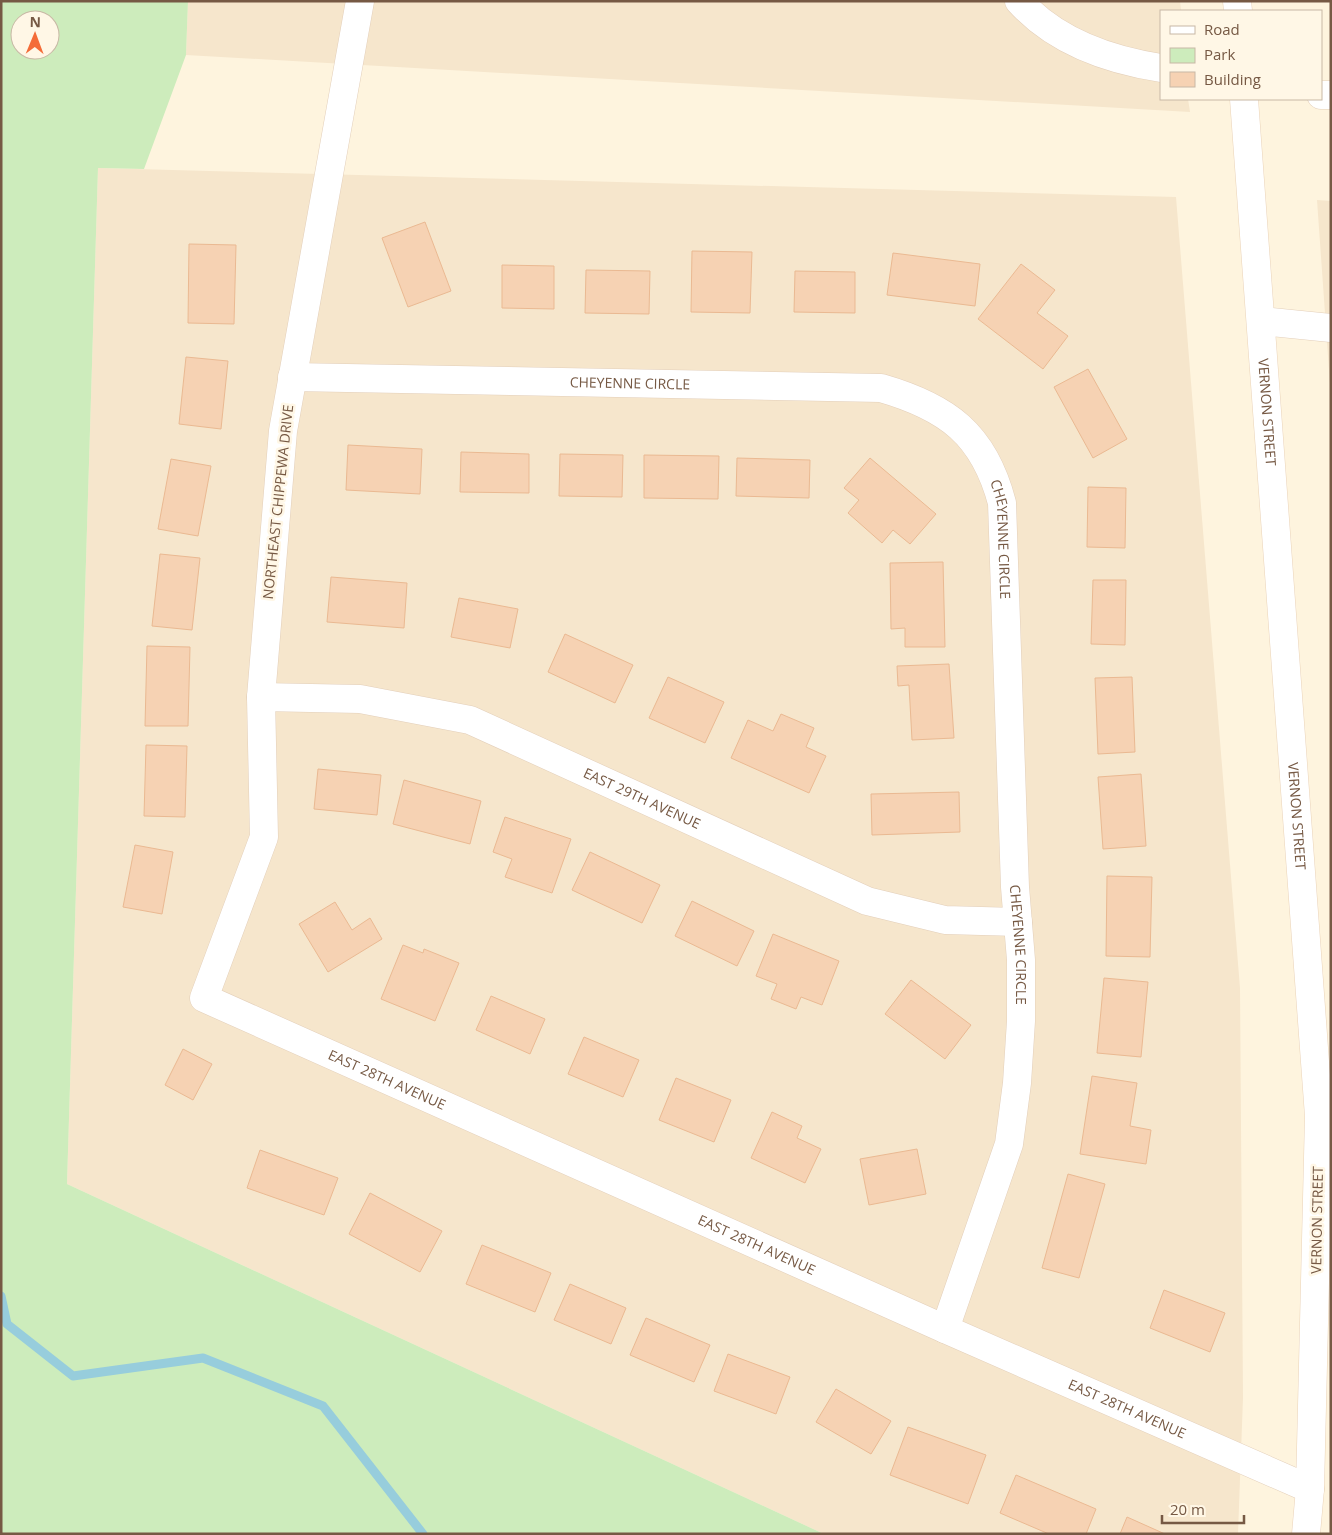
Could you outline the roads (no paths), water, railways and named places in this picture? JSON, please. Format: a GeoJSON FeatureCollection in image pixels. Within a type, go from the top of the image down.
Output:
{"type":"FeatureCollection","features":[{"type":"Feature","properties":{"kind":"street","name":"NORTHEAST CHIPPEWA DRIVE"},"geometry":{"type":"LineString","coordinates":[[204,998],[264,837],[261,697],[283,430],[360,1]]}},
{"type":"Feature","properties":{"kind":"street"},"geometry":{"type":"LineString","coordinates":[[1019,1],[1052,30],[1082,46],[1126,63],[1160,68]]}},
{"type":"Feature","properties":{"kind":"street","name":"VERNON STREET"},"geometry":{"type":"LineString","coordinates":[[1244,100],[1319,1116],[1310,1489],[1306,1534]]}},
{"type":"Feature","properties":{"kind":"street"},"geometry":{"type":"LineString","coordinates":[[1260,321],[1331,328]]}},
{"type":"Feature","properties":{"kind":"street","name":"CHEYENNE CIRCLE"},"geometry":{"type":"LineString","coordinates":[[292,377],[881,388],[915,398],[946,415],[972,440],[982,454],[997,486],[1002,503],[1021,1021],[1017,1083],[1009,1144],[945,1329]]}},
{"type":"Feature","properties":{"kind":"street","name":"EAST 29TH AVENUE"},"geometry":{"type":"LineString","coordinates":[[261,697],[360,698],[470,720],[867,901],[945,920],[1018,922]]}},
{"type":"Feature","properties":{"kind":"street","name":"EAST 28TH AVENUE"},"geometry":{"type":"LineString","coordinates":[[204,998],[945,1329],[1310,1489]]}},
{"type":"Feature","properties":{"kind":"waterway"},"geometry":{"type":"LineString","coordinates":[[1,1296],[7,1324],[73,1376],[203,1358],[323,1406],[423,1534]]}}]}
